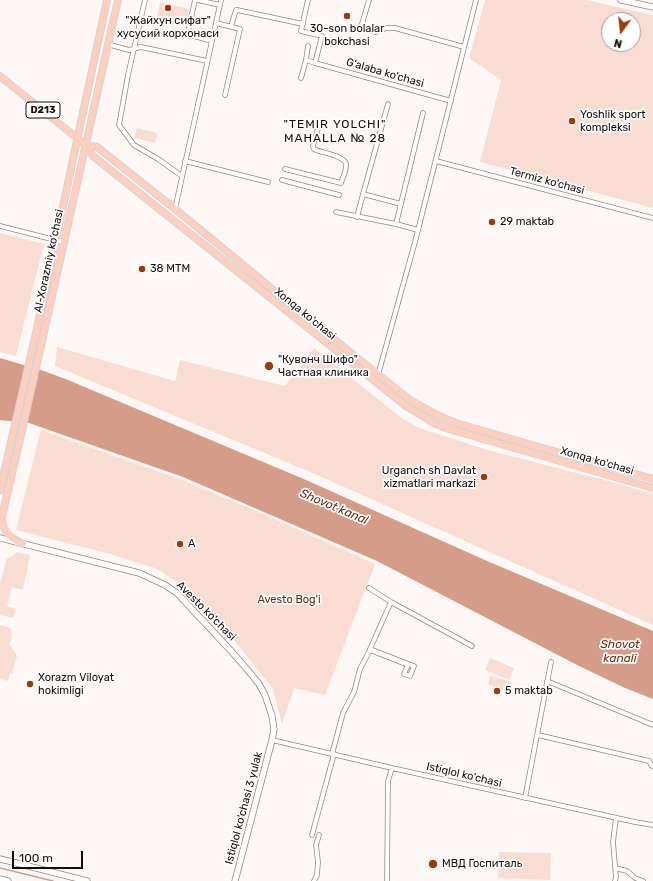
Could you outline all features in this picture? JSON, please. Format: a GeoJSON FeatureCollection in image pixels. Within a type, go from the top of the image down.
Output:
{"type":"FeatureCollection","features":[{"type":"Feature","properties":{"kind":"main road","name":"Al-Xorazmiy ko’chasi"},"geometry":{"type":"LineString","coordinates":[[0,490],[36,333],[107,0]]}},
{"type":"Feature","properties":{"kind":"main road","name":"Al-Xorazmiy ko’chasi"},"geometry":{"type":"LineString","coordinates":[[1,523],[118,0]]}},
{"type":"Feature","properties":{"kind":"main road","name":"Xonqa ko'chasi"},"geometry":{"type":"LineString","coordinates":[[0,76],[77,138],[85,145],[93,156],[305,327],[421,416],[449,429],[653,488]]}},
{"type":"Feature","properties":{"kind":"main road","name":"Xonqa ko'chasi"},"geometry":{"type":"LineString","coordinates":[[85,145],[97,147],[410,400],[439,416],[456,423],[653,479]]}},
{"type":"Feature","properties":{"kind":"main road"},"geometry":{"type":"LineString","coordinates":[[305,327],[310,320]]}},
{"type":"Feature","properties":{"kind":"main road"},"geometry":{"type":"LineString","coordinates":[[544,456],[546,449]]}},
{"type":"Feature","properties":{"kind":"main road"},"geometry":{"type":"LineString","coordinates":[[1,523],[7,534],[23,544]]}},
{"type":"Feature","properties":{"kind":"street"},"geometry":{"type":"LineString","coordinates":[[145,0],[119,125],[134,145],[158,159],[182,176]]}},
{"type":"Feature","properties":{"kind":"street"},"geometry":{"type":"LineString","coordinates":[[212,41],[190,36],[188,32],[197,0],[220,5]]}},
{"type":"Feature","properties":{"kind":"street"},"geometry":{"type":"LineString","coordinates":[[175,209],[221,0]]}},
{"type":"Feature","properties":{"kind":"street"},"geometry":{"type":"LineString","coordinates":[[308,0],[301,31],[322,36],[315,62]]}},
{"type":"Feature","properties":{"kind":"street"},"geometry":{"type":"LineString","coordinates":[[369,0],[362,24],[367,30],[376,32],[386,28],[395,28],[464,47]]}},
{"type":"Feature","properties":{"kind":"street"},"geometry":{"type":"LineString","coordinates":[[378,375],[418,230],[476,0]]}},
{"type":"Feature","properties":{"kind":"street"},"geometry":{"type":"LineString","coordinates":[[621,0],[653,7]]}},
{"type":"Feature","properties":{"kind":"street"},"geometry":{"type":"LineString","coordinates":[[231,26],[237,10],[302,24]]}},
{"type":"Feature","properties":{"kind":"street"},"geometry":{"type":"LineString","coordinates":[[216,23],[240,28],[225,95]]}},
{"type":"Feature","properties":{"kind":"street"},"geometry":{"type":"LineString","coordinates":[[107,44],[130,50],[141,47],[208,61]]}},
{"type":"Feature","properties":{"kind":"street"},"geometry":{"type":"LineString","coordinates":[[301,78],[308,46]]}},
{"type":"Feature","properties":{"kind":"street","name":"G'alaba ko'chasi"},"geometry":{"type":"LineString","coordinates":[[306,60],[451,101]]}},
{"type":"Feature","properties":{"kind":"street"},"geometry":{"type":"LineString","coordinates":[[357,217],[388,104]]}},
{"type":"Feature","properties":{"kind":"street"},"geometry":{"type":"LineString","coordinates":[[396,224],[423,112]]}},
{"type":"Feature","properties":{"kind":"street"},"geometry":{"type":"LineString","coordinates":[[285,169],[341,183],[346,166],[344,160],[314,149],[313,146],[319,125]]}},
{"type":"Feature","properties":{"kind":"street"},"geometry":{"type":"LineString","coordinates":[[186,161],[268,182]]}},
{"type":"Feature","properties":{"kind":"street","name":"Termiz ko'chasi"},"geometry":{"type":"LineString","coordinates":[[436,161],[653,218]]}},
{"type":"Feature","properties":{"kind":"street"},"geometry":{"type":"LineString","coordinates":[[282,180],[339,195]]}},
{"type":"Feature","properties":{"kind":"street"},"geometry":{"type":"LineString","coordinates":[[363,194],[401,204]]}},
{"type":"Feature","properties":{"kind":"street"},"geometry":{"type":"LineString","coordinates":[[336,212],[418,230]]}},
{"type":"Feature","properties":{"kind":"street"},"geometry":{"type":"LineString","coordinates":[[0,226],[63,242]]}},
{"type":"Feature","properties":{"kind":"street","name":"Avesto ko'chasi"},"geometry":{"type":"LineString","coordinates":[[0,538],[139,573],[165,585],[176,593],[232,652],[259,684],[272,716],[274,729],[272,740]]}},
{"type":"Feature","properties":{"kind":"street"},"geometry":{"type":"LineString","coordinates":[[369,588],[391,602],[472,646]]}},
{"type":"Feature","properties":{"kind":"street"},"geometry":{"type":"LineString","coordinates":[[312,835],[343,714],[354,692],[360,669],[370,650],[408,665],[404,674],[410,676],[414,666],[370,649],[391,602]]}},
{"type":"Feature","properties":{"kind":"street"},"geometry":{"type":"LineString","coordinates":[[525,798],[552,662]]}},
{"type":"Feature","properties":{"kind":"street"},"geometry":{"type":"LineString","coordinates":[[548,681],[653,724]]}},
{"type":"Feature","properties":{"kind":"street"},"geometry":{"type":"LineString","coordinates":[[538,735],[648,761],[653,766]]}},
{"type":"Feature","properties":{"kind":"street","name":"Istiqlol ko'chasi"},"geometry":{"type":"LineString","coordinates":[[272,740],[525,798],[653,825]]}},
{"type":"Feature","properties":{"kind":"street","name":"Istiqlol ko'chasi 3 yulak"},"geometry":{"type":"LineString","coordinates":[[235,881],[272,740]]}},
{"type":"Feature","properties":{"kind":"street"},"geometry":{"type":"LineString","coordinates":[[387,881],[388,781],[392,768]]}},
{"type":"Feature","properties":{"kind":"street"},"geometry":{"type":"LineString","coordinates":[[615,881],[613,842],[616,818]]}},
{"type":"Feature","properties":{"kind":"street"},"geometry":{"type":"LineString","coordinates":[[314,881],[317,875],[318,862],[316,845],[318,835]]}},
{"type":"Feature","properties":{"kind":"street"},"geometry":{"type":"LineString","coordinates":[[0,859],[87,881]]}},
{"type":"Feature","properties":{"kind":"street"},"geometry":{"type":"LineString","coordinates":[[615,868],[626,871],[635,878],[643,881]]}},
{"type":"Feature","properties":{"kind":"street"},"geometry":{"type":"LineString","coordinates":[[0,879],[8,881]]}},
{"type":"Feature","properties":{"kind":"green space","name":"Yoshlik sport kompleksi"},"geometry":{"type":"Polygon","coordinates":[[[485,0],[586,0],[640,12],[601,12],[601,52],[641,52],[641,12],[653,15],[653,208],[480,162],[501,80],[469,58],[485,0]]]}},
{"type":"Feature","properties":{"kind":"green space"},"geometry":{"type":"Polygon","coordinates":[[[160,2],[189,9],[186,23],[157,17],[160,2]]]}},
{"type":"Feature","properties":{"kind":"green space"},"geometry":{"type":"Polygon","coordinates":[[[137,128],[158,133],[155,143],[134,138],[137,128]]]}},
{"type":"Feature","properties":{"kind":"green space"},"geometry":{"type":"Polygon","coordinates":[[[0,233],[44,244],[16,356],[0,352],[0,233]]]}},
{"type":"Feature","properties":{"kind":"green space"},"geometry":{"type":"Polygon","coordinates":[[[57,347],[175,381],[180,360],[285,386],[314,348],[403,419],[419,428],[491,451],[653,494],[653,625],[315,474],[55,366],[57,347]]]}},
{"type":"Feature","properties":{"kind":"green space","name":"Avesto Bog'i"},"geometry":{"type":"Polygon","coordinates":[[[41,430],[185,481],[375,564],[325,695],[294,688],[282,724],[273,689],[219,622],[185,588],[158,569],[110,554],[16,530],[41,430]]]}},
{"type":"Feature","properties":{"kind":"green space"},"geometry":{"type":"Polygon","coordinates":[[[17,552],[30,555],[23,590],[12,587],[7,606],[16,609],[13,618],[0,615],[0,584],[7,558],[11,557],[17,552]]]}},
{"type":"Feature","properties":{"kind":"green space"},"geometry":{"type":"Polygon","coordinates":[[[0,625],[11,628],[12,636],[10,644],[17,656],[8,681],[0,679],[0,625]]]}},
{"type":"Feature","properties":{"kind":"green space"},"geometry":{"type":"Polygon","coordinates":[[[490,658],[514,668],[509,680],[485,670],[490,658]]]}},
{"type":"Feature","properties":{"kind":"green space"},"geometry":{"type":"Polygon","coordinates":[[[490,676],[512,682],[509,691],[488,685],[490,676]]]}},
{"type":"Feature","properties":{"kind":"green space"},"geometry":{"type":"Polygon","coordinates":[[[499,852],[551,853],[550,880],[498,878],[499,852]]]}},
{"type":"Feature","properties":{"kind":"water","name":"Shovot kanali"},"geometry":{"type":"Polygon","coordinates":[[[0,358],[68,380],[306,480],[487,561],[653,631],[653,699],[625,688],[579,666],[377,561],[183,477],[29,423],[0,420],[0,358]]]}},
{"type":"Feature","properties":{"kind":"waterway"},"geometry":{"type":"LineString","coordinates":[[0,868],[53,881]]}},
{"type":"Feature","properties":{"kind":"place","name":"\"Жайхун сифат\" хусусий корхонаси"},"geometry":{"type":"Point","coordinates":[168,8]}},
{"type":"Feature","properties":{"kind":"place","name":"30-son bolalar bokchasi"},"geometry":{"type":"Point","coordinates":[347,16]}},
{"type":"Feature","properties":{"kind":"place","name":"Yoshlik sport kompleksi"},"geometry":{"type":"Point","coordinates":[572,121]}},
{"type":"Feature","properties":{"kind":"place","name":"29 maktab"},"geometry":{"type":"Point","coordinates":[492,222]}},
{"type":"Feature","properties":{"kind":"place","name":"38 MTM"},"geometry":{"type":"Point","coordinates":[142,269]}},
{"type":"Feature","properties":{"kind":"place","name":"\"Кувонч Шифо\" Частная клиника"},"geometry":{"type":"Point","coordinates":[269,366]}},
{"type":"Feature","properties":{"kind":"place","name":"Urganch sh Davlat xizmatlari markazi"},"geometry":{"type":"Point","coordinates":[484,477]}},
{"type":"Feature","properties":{"kind":"place","name":"A"},"geometry":{"type":"Point","coordinates":[180,544]}},
{"type":"Feature","properties":{"kind":"place","name":"Xorazm Viloyat hokimligi"},"geometry":{"type":"Point","coordinates":[30,684]}},
{"type":"Feature","properties":{"kind":"place","name":"5 maktab"},"geometry":{"type":"Point","coordinates":[497,691]}},
{"type":"Feature","properties":{"kind":"place","name":"МВД Госпиталь"},"geometry":{"type":"Point","coordinates":[433,864]}},
{"type":"Feature","properties":{"kind":"district","name":"\"TEMIR YOLCHI\" MAHALLA № 28"},"geometry":{"type":"Point","coordinates":[335,132]}},
{"type":"Feature","properties":{"kind":"water label","name":"Shovot kanal"},"geometry":{"type":"Point","coordinates":[334,507]}}]}
